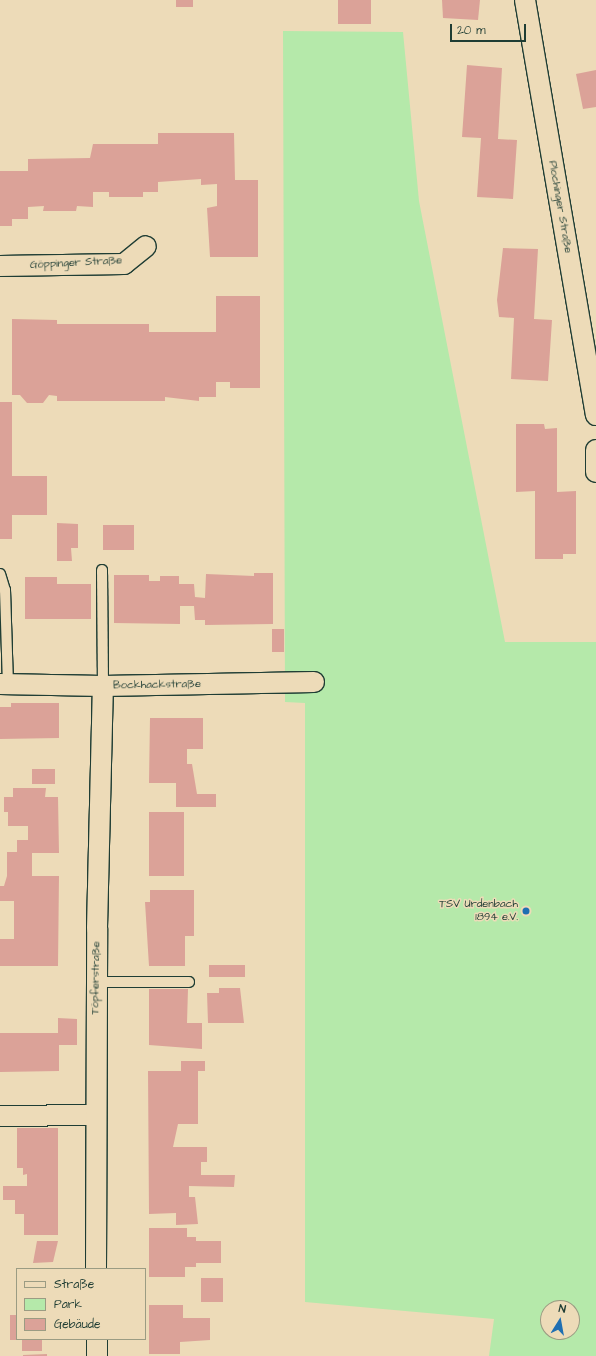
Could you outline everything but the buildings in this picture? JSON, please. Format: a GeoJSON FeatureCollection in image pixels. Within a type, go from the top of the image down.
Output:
{"type":"FeatureCollection","features":[{"type":"Feature","properties":{"kind":"street","name":"Plochinger Straße"},"geometry":{"type":"LineString","coordinates":[[524,0],[596,415]]}},
{"type":"Feature","properties":{"kind":"street","name":"Göppinger Straße"},"geometry":{"type":"LineString","coordinates":[[0,266],[124,264],[146,246]]}},
{"type":"Feature","properties":{"kind":"street"},"geometry":{"type":"LineString","coordinates":[[596,450],[596,472]]}},
{"type":"Feature","properties":{"kind":"street","name":"Bockhackstraße"},"geometry":{"type":"LineString","coordinates":[[4,684],[103,686],[314,682]]}},
{"type":"Feature","properties":{"kind":"street","name":"Töpferstraße"},"geometry":{"type":"LineString","coordinates":[[96,1268],[94,1115],[103,686]]}},
{"type":"Feature","properties":{"kind":"street"},"geometry":{"type":"LineString","coordinates":[[0,1116],[94,1115]]}},
{"type":"Feature","properties":{"kind":"street"},"geometry":{"type":"LineString","coordinates":[[97,1340],[97,1356]]}},
{"type":"Feature","properties":{"kind":"lane"},"geometry":{"type":"LineString","coordinates":[[102,570],[103,686]]}},
{"type":"Feature","properties":{"kind":"lane"},"geometry":{"type":"LineString","coordinates":[[0,574],[6,590],[4,684]]}},
{"type":"Feature","properties":{"kind":"lane"},"geometry":{"type":"LineString","coordinates":[[96,982],[189,982]]}},
{"type":"Feature","properties":{"kind":"green space"},"geometry":{"type":"Polygon","coordinates":[[[283,31],[403,32],[419,201],[505,642],[596,642],[596,1356],[489,1356],[494,1319],[305,1302],[305,703],[285,702],[283,31]]]}},
{"type":"Feature","properties":{"kind":"place","name":"TSV Urdenbach 1894 e.V."},"geometry":{"type":"Point","coordinates":[526,911]}}]}
